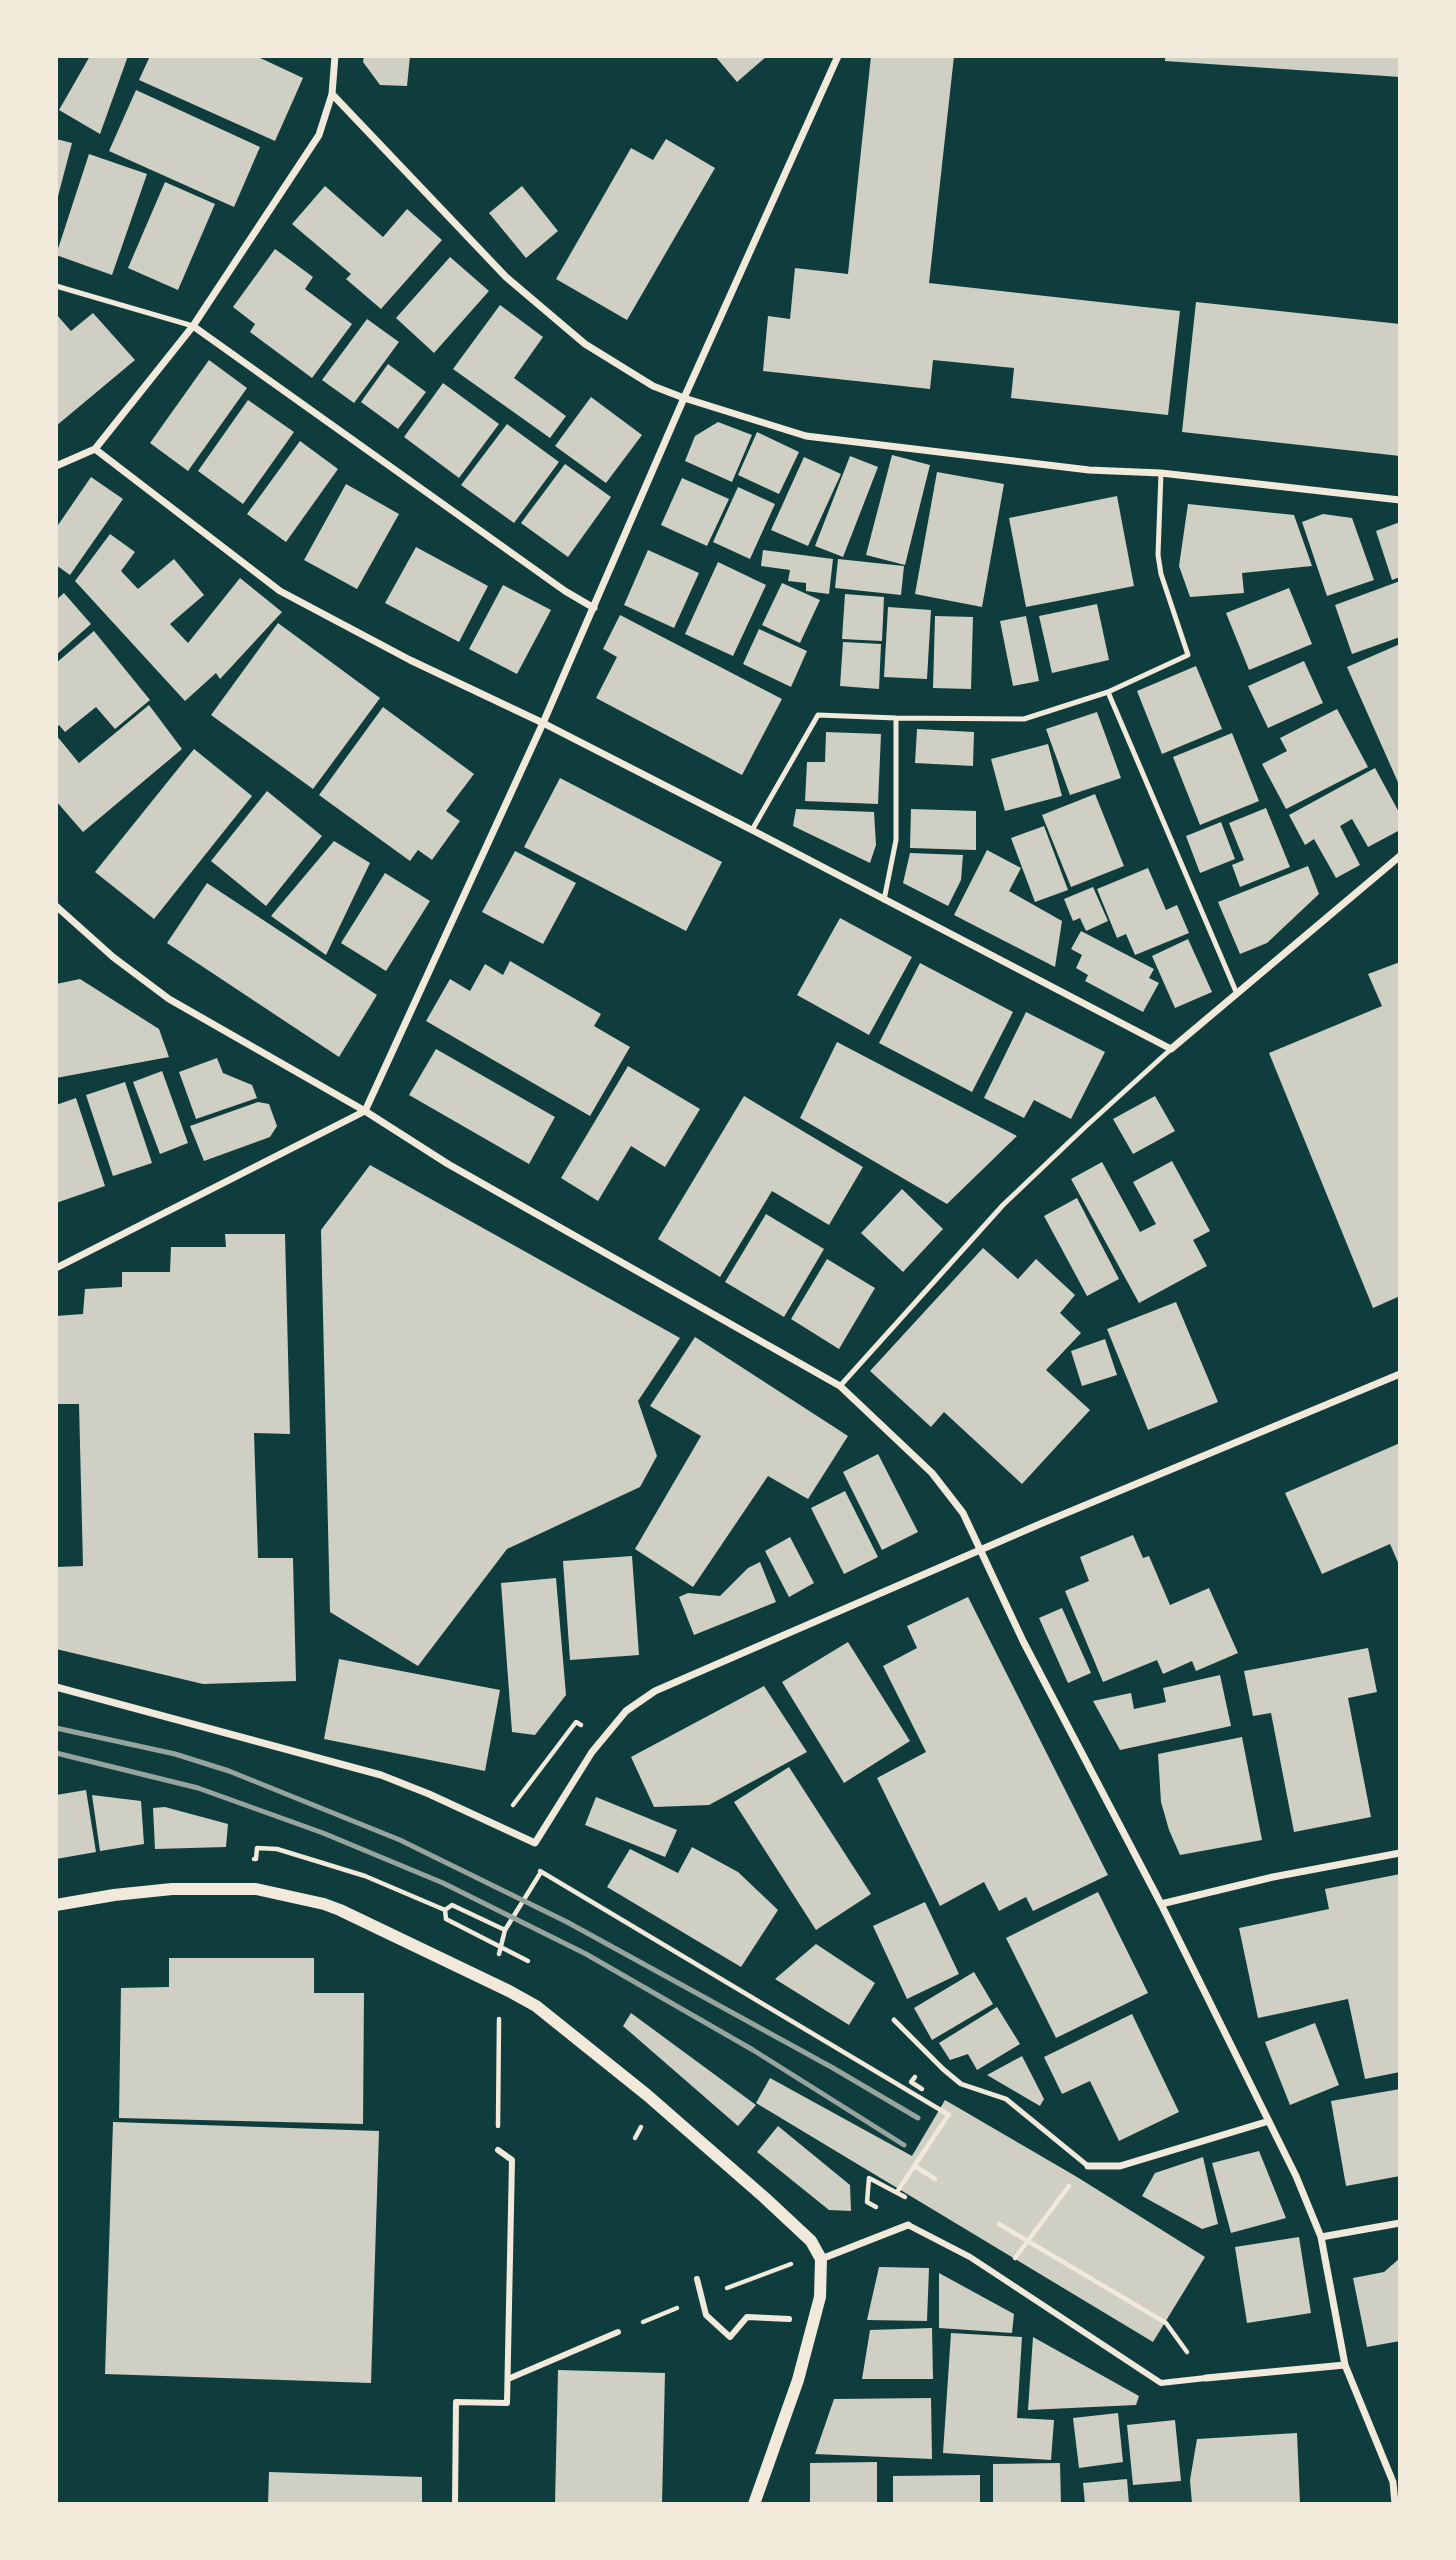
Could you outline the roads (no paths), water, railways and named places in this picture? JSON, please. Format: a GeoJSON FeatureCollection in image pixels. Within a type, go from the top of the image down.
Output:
{"type":"FeatureCollection","features":[{"type":"Feature","properties":{"kind":"street"},"geometry":{"type":"LineString","coordinates":[[56,466],[95,449],[193,326],[319,135],[332,94],[335,56]]}},
{"type":"Feature","properties":{"kind":"street"},"geometry":{"type":"LineString","coordinates":[[56,1268],[365,1111],[543,723],[684,398],[838,56]]}},
{"type":"Feature","properties":{"kind":"street"},"geometry":{"type":"LineString","coordinates":[[332,94],[506,278],[585,344],[653,386],[684,398],[806,436],[1088,470],[1161,474],[1400,500]]}},
{"type":"Feature","properties":{"kind":"street"},"geometry":{"type":"LineString","coordinates":[[193,326],[565,591],[594,608]]}},
{"type":"Feature","properties":{"kind":"street"},"geometry":{"type":"LineString","coordinates":[[95,449],[280,592],[410,660],[543,723],[752,830],[1171,1049],[1400,856]]}},
{"type":"Feature","properties":{"kind":"street"},"geometry":{"type":"LineString","coordinates":[[56,906],[113,957],[169,999],[365,1111],[448,1164],[840,1386],[932,1473],[963,1513],[1023,1641],[1161,1903],[1296,2176],[1321,2237],[1345,2365],[1393,2482],[1395,2504]]}},
{"type":"Feature","properties":{"kind":"street"},"geometry":{"type":"LineString","coordinates":[[56,1687],[381,1776],[429,1794],[535,1843],[592,1752],[626,1711],[655,1691],[1400,1374]]}},
{"type":"Feature","properties":{"kind":"street"},"geometry":{"type":"LineString","coordinates":[[1161,1903],[1273,1877],[1400,1853]]}},
{"type":"Feature","properties":{"kind":"street"},"geometry":{"type":"LineString","coordinates":[[56,1905],[172,1889],[246,1889],[283,1894],[341,1910],[536,2006],[596,2053],[765,2198],[811,2241],[821,2259],[820,2297],[798,2381],[754,2504]]}},
{"type":"Feature","properties":{"kind":"street"},"geometry":{"type":"LineString","coordinates":[[1087,2166],[1120,2166],[1269,2121]]}},
{"type":"Feature","properties":{"kind":"street"},"geometry":{"type":"LineString","coordinates":[[455,2504],[456,2402],[507,2403],[512,2160],[498,2150]]}},
{"type":"Feature","properties":{"kind":"street"},"geometry":{"type":"LineString","coordinates":[[1321,2237],[1400,2223]]}},
{"type":"Feature","properties":{"kind":"street"},"geometry":{"type":"LineString","coordinates":[[821,2259],[908,2225],[970,2256],[1161,2383],[1345,2365]]}},
{"type":"Feature","properties":{"kind":"street"},"geometry":{"type":"LineString","coordinates":[[698,2279],[706,2315],[730,2337],[747,2317],[789,2319]]}},
{"type":"Feature","properties":{"kind":"street"},"geometry":{"type":"LineString","coordinates":[[508,2379],[618,2332]]}},
{"type":"Feature","properties":{"kind":"lane"},"geometry":{"type":"LineString","coordinates":[[56,286],[193,326]]}},
{"type":"Feature","properties":{"kind":"lane"},"geometry":{"type":"LineString","coordinates":[[752,830],[818,715],[1024,719],[1108,692],[1188,655],[1161,574],[1158,555],[1161,474]]}},
{"type":"Feature","properties":{"kind":"lane"},"geometry":{"type":"LineString","coordinates":[[1108,692],[1237,994]]}},
{"type":"Feature","properties":{"kind":"lane"},"geometry":{"type":"LineString","coordinates":[[884,900],[896,840],[896,718]]}},
{"type":"Feature","properties":{"kind":"lane"},"geometry":{"type":"LineString","coordinates":[[840,1386],[1003,1205],[1171,1049]]}},
{"type":"Feature","properties":{"kind":"lane"},"geometry":{"type":"LineString","coordinates":[[894,2020],[961,2084],[1006,2099],[1087,2166]]}},
{"type":"Feature","properties":{"kind":"railway"},"geometry":{"type":"LineString","coordinates":[[56,1728],[175,1754],[229,1771],[400,1840],[567,1922],[833,2068],[918,2118]]}},
{"type":"Feature","properties":{"kind":"railway"},"geometry":{"type":"LineString","coordinates":[[56,1753],[198,1788],[323,1833],[443,1883],[586,1954],[753,2050],[904,2145]]}}]}
